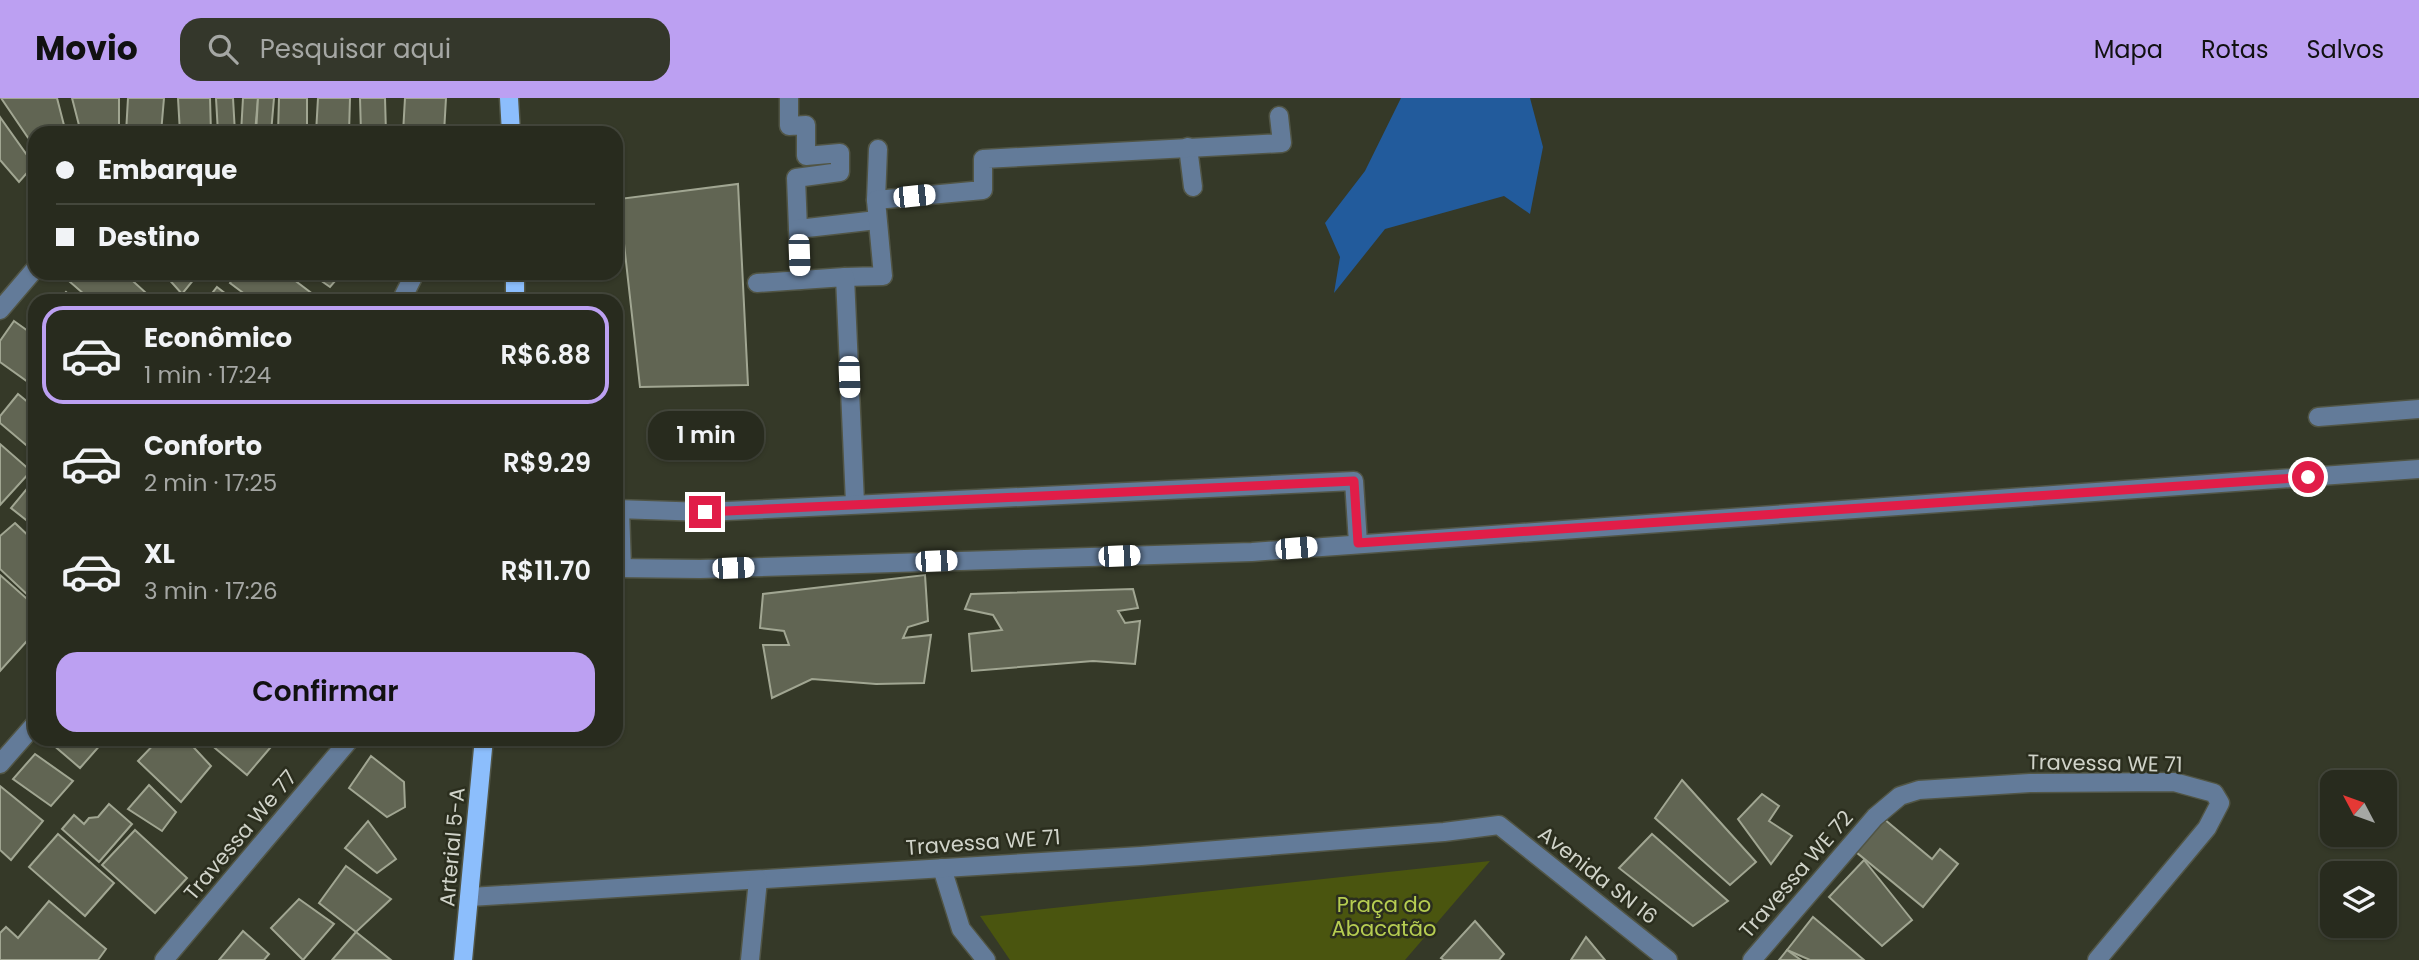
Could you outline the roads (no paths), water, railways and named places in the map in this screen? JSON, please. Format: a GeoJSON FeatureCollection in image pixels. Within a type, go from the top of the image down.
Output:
{"type":"FeatureCollection","features":[{"type":"Feature","properties":{"kind":"main road"},"geometry":{"type":"LineString","coordinates":[[509,98],[511,126]]}},
{"type":"Feature","properties":{"kind":"main road","name":"Arterial 5-A"},"geometry":{"type":"LineString","coordinates":[[463,960],[483,746]]}},
{"type":"Feature","properties":{"kind":"street"},"geometry":{"type":"LineString","coordinates":[[789,98],[789,126],[806,125],[806,156],[840,153],[840,172],[796,178],[800,280]]}},
{"type":"Feature","properties":{"kind":"street"},"geometry":{"type":"LineString","coordinates":[[876,200],[983,190],[983,159],[1282,143],[1279,116]]}},
{"type":"Feature","properties":{"kind":"street"},"geometry":{"type":"LineString","coordinates":[[1188,146],[1193,187]]}},
{"type":"Feature","properties":{"kind":"street"},"geometry":{"type":"LineString","coordinates":[[757,283],[883,276],[876,200],[878,149]]}},
{"type":"Feature","properties":{"kind":"street"},"geometry":{"type":"LineString","coordinates":[[798,229],[877,220]]}},
{"type":"Feature","properties":{"kind":"street"},"geometry":{"type":"LineString","coordinates":[[0,310],[28,277]]}},
{"type":"Feature","properties":{"kind":"street"},"geometry":{"type":"LineString","coordinates":[[845,277],[855,503]]}},
{"type":"Feature","properties":{"kind":"street"},"geometry":{"type":"LineString","coordinates":[[2318,417],[2419,409]]}},
{"type":"Feature","properties":{"kind":"street"},"geometry":{"type":"LineString","coordinates":[[623,568],[699,569],[1252,552],[2419,470]]}},
{"type":"Feature","properties":{"kind":"street"},"geometry":{"type":"LineString","coordinates":[[623,509],[705,512],[1354,481],[1349,544]]}},
{"type":"Feature","properties":{"kind":"street"},"geometry":{"type":"LineString","coordinates":[[0,764],[28,732]]}},
{"type":"Feature","properties":{"kind":"street","name":"Travessa We 77"},"geometry":{"type":"LineString","coordinates":[[164,960],[344,746]]}},
{"type":"Feature","properties":{"kind":"street","name":"Travessa WE 71"},"geometry":{"type":"LineString","coordinates":[[1875,817],[1900,796],[1933,789],[2030,783],[2174,782],[2214,793],[2220,803],[2207,828],[2097,960]]}},
{"type":"Feature","properties":{"kind":"street","name":"Travessa WE 72"},"geometry":{"type":"LineString","coordinates":[[1752,960],[1875,817]]}},
{"type":"Feature","properties":{"kind":"street","name":"Travessa WE 71"},"geometry":{"type":"LineString","coordinates":[[471,897],[1265,846],[1499,825]]}},
{"type":"Feature","properties":{"kind":"street","name":"Avenida SN 16"},"geometry":{"type":"LineString","coordinates":[[1499,825],[1668,960]]}},
{"type":"Feature","properties":{"kind":"street"},"geometry":{"type":"LineString","coordinates":[[942,868],[961,929],[986,960]]}},
{"type":"Feature","properties":{"kind":"street"},"geometry":{"type":"LineString","coordinates":[[750,960],[758,880]]}},
{"type":"Feature","properties":{"kind":"water"},"geometry":{"type":"Polygon","coordinates":[[[1401,98],[1530,98],[1543,147],[1530,214],[1504,196],[1385,229],[1334,293],[1340,257],[1325,223],[1365,171],[1401,98]]]}},
{"type":"Feature","properties":{"kind":"park label","name":"Praça do Abacatão"},"geometry":{"type":"Point","coordinates":[1384,916]}}]}
